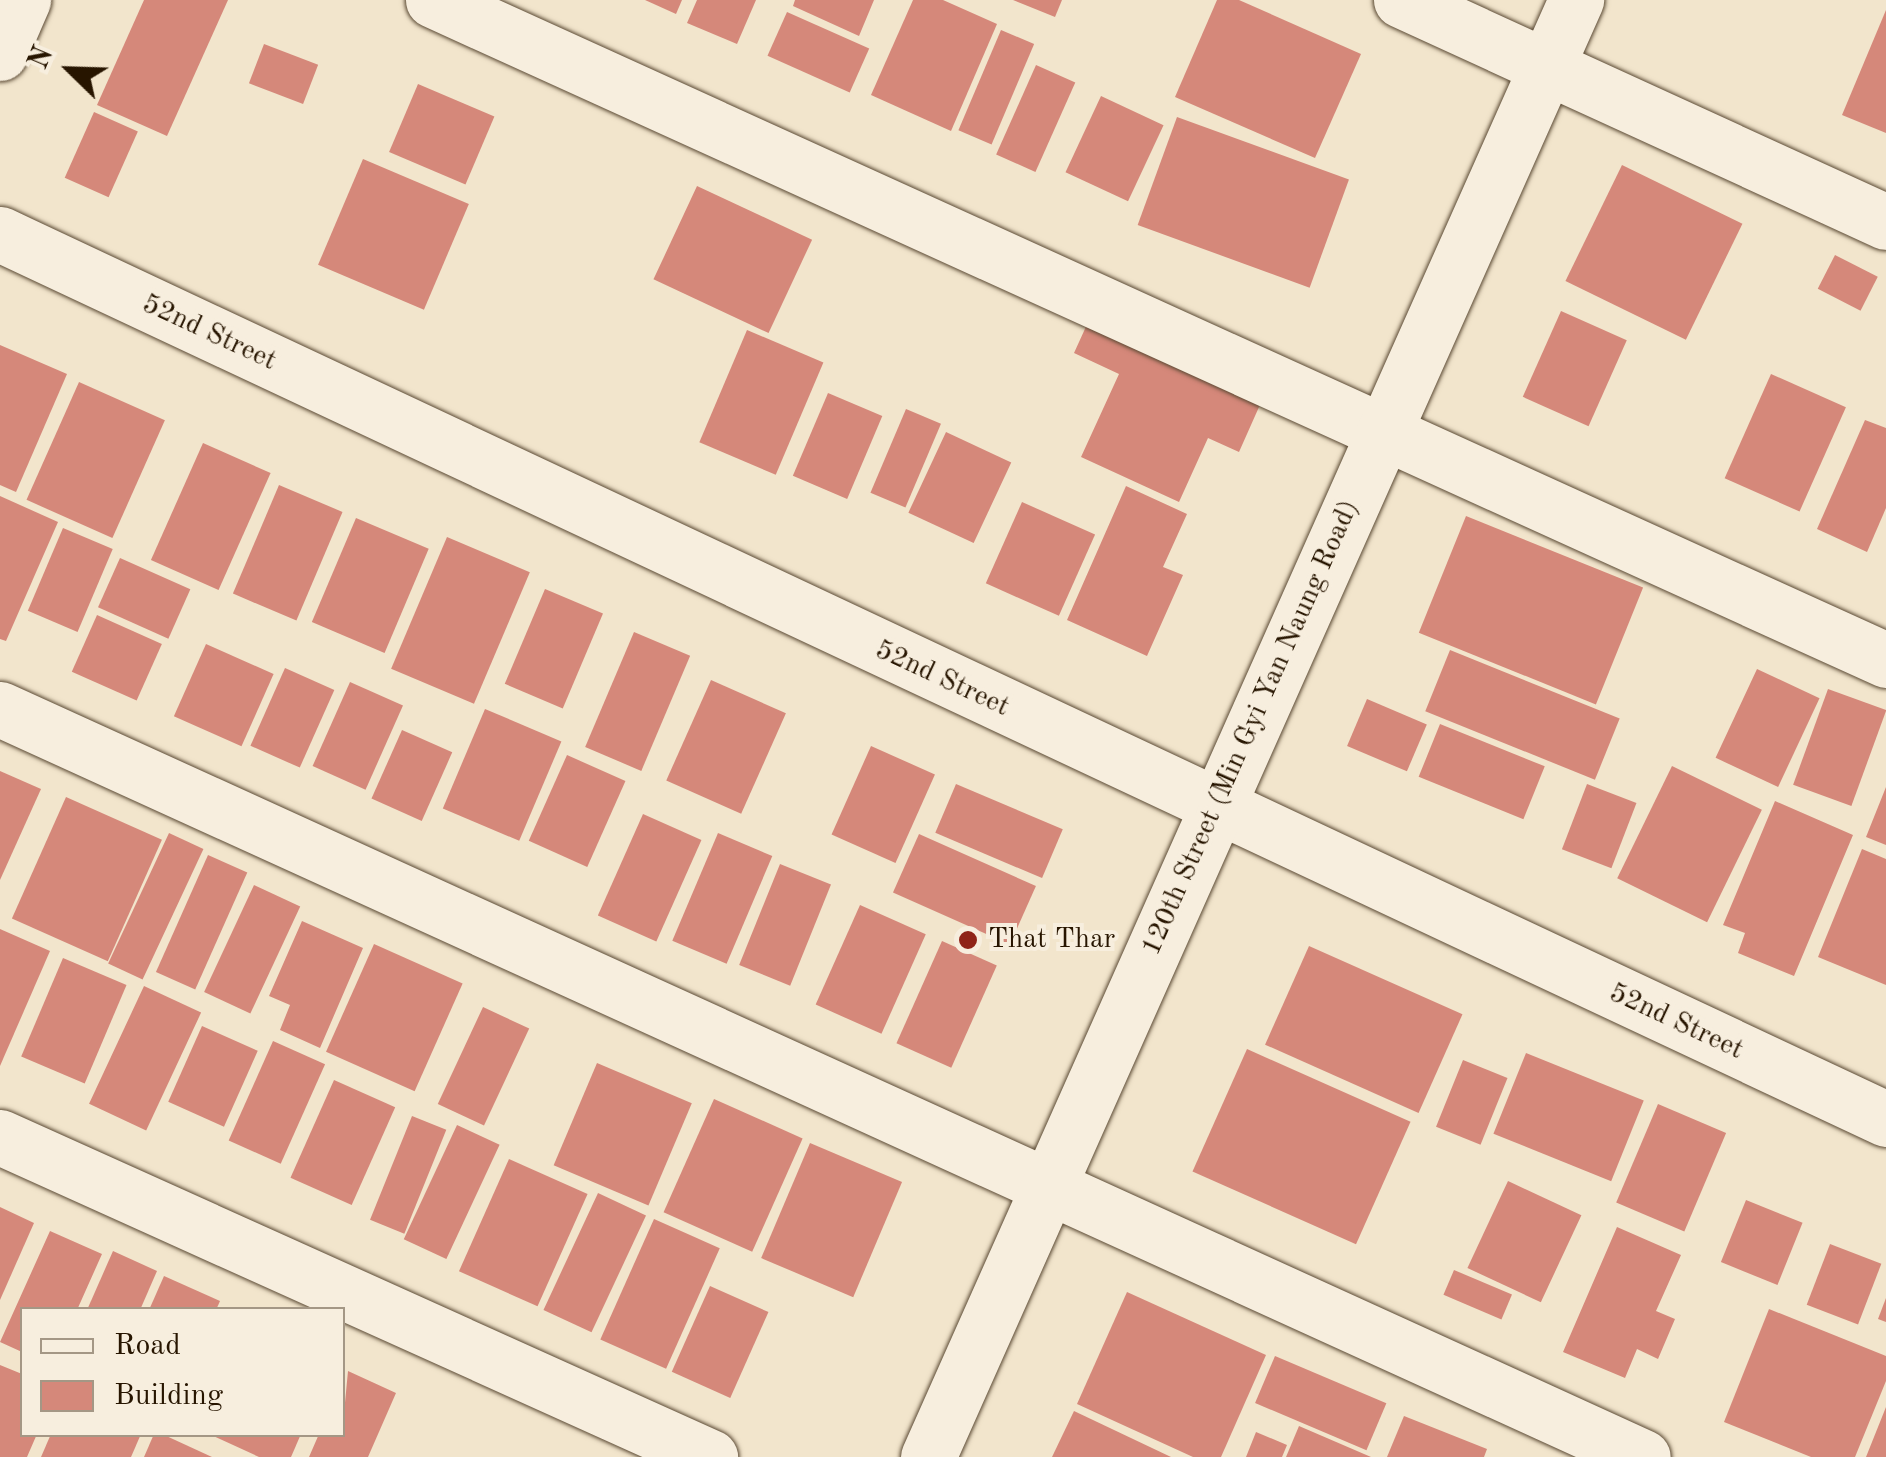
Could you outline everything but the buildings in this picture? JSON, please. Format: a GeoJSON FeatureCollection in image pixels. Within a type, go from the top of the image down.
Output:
{"type":"FeatureCollection","features":[{"type":"Feature","properties":{"kind":"street"},"geometry":{"type":"LineString","coordinates":[[0,52],[23,0]]}},
{"type":"Feature","properties":{"kind":"street"},"geometry":{"type":"LineString","coordinates":[[433,0],[1886,660]]}},
{"type":"Feature","properties":{"kind":"street"},"geometry":{"type":"LineString","coordinates":[[1401,0],[1886,222]]}},
{"type":"Feature","properties":{"kind":"street","name":"120th Street (Min Gyi Yan Naung Road)"},"geometry":{"type":"LineString","coordinates":[[928,1457],[1051,1190],[1382,428],[1576,0]]}},
{"type":"Feature","properties":{"kind":"street","name":"52nd Street"},"geometry":{"type":"LineString","coordinates":[[0,234],[1216,808],[1886,1119]]}},
{"type":"Feature","properties":{"kind":"street"},"geometry":{"type":"LineString","coordinates":[[0,709],[1643,1457]]}},
{"type":"Feature","properties":{"kind":"street"},"geometry":{"type":"LineString","coordinates":[[0,1137],[710,1457]]}},
{"type":"Feature","properties":{"kind":"place","name":"That Thar"},"geometry":{"type":"Point","coordinates":[968,940]}}]}
